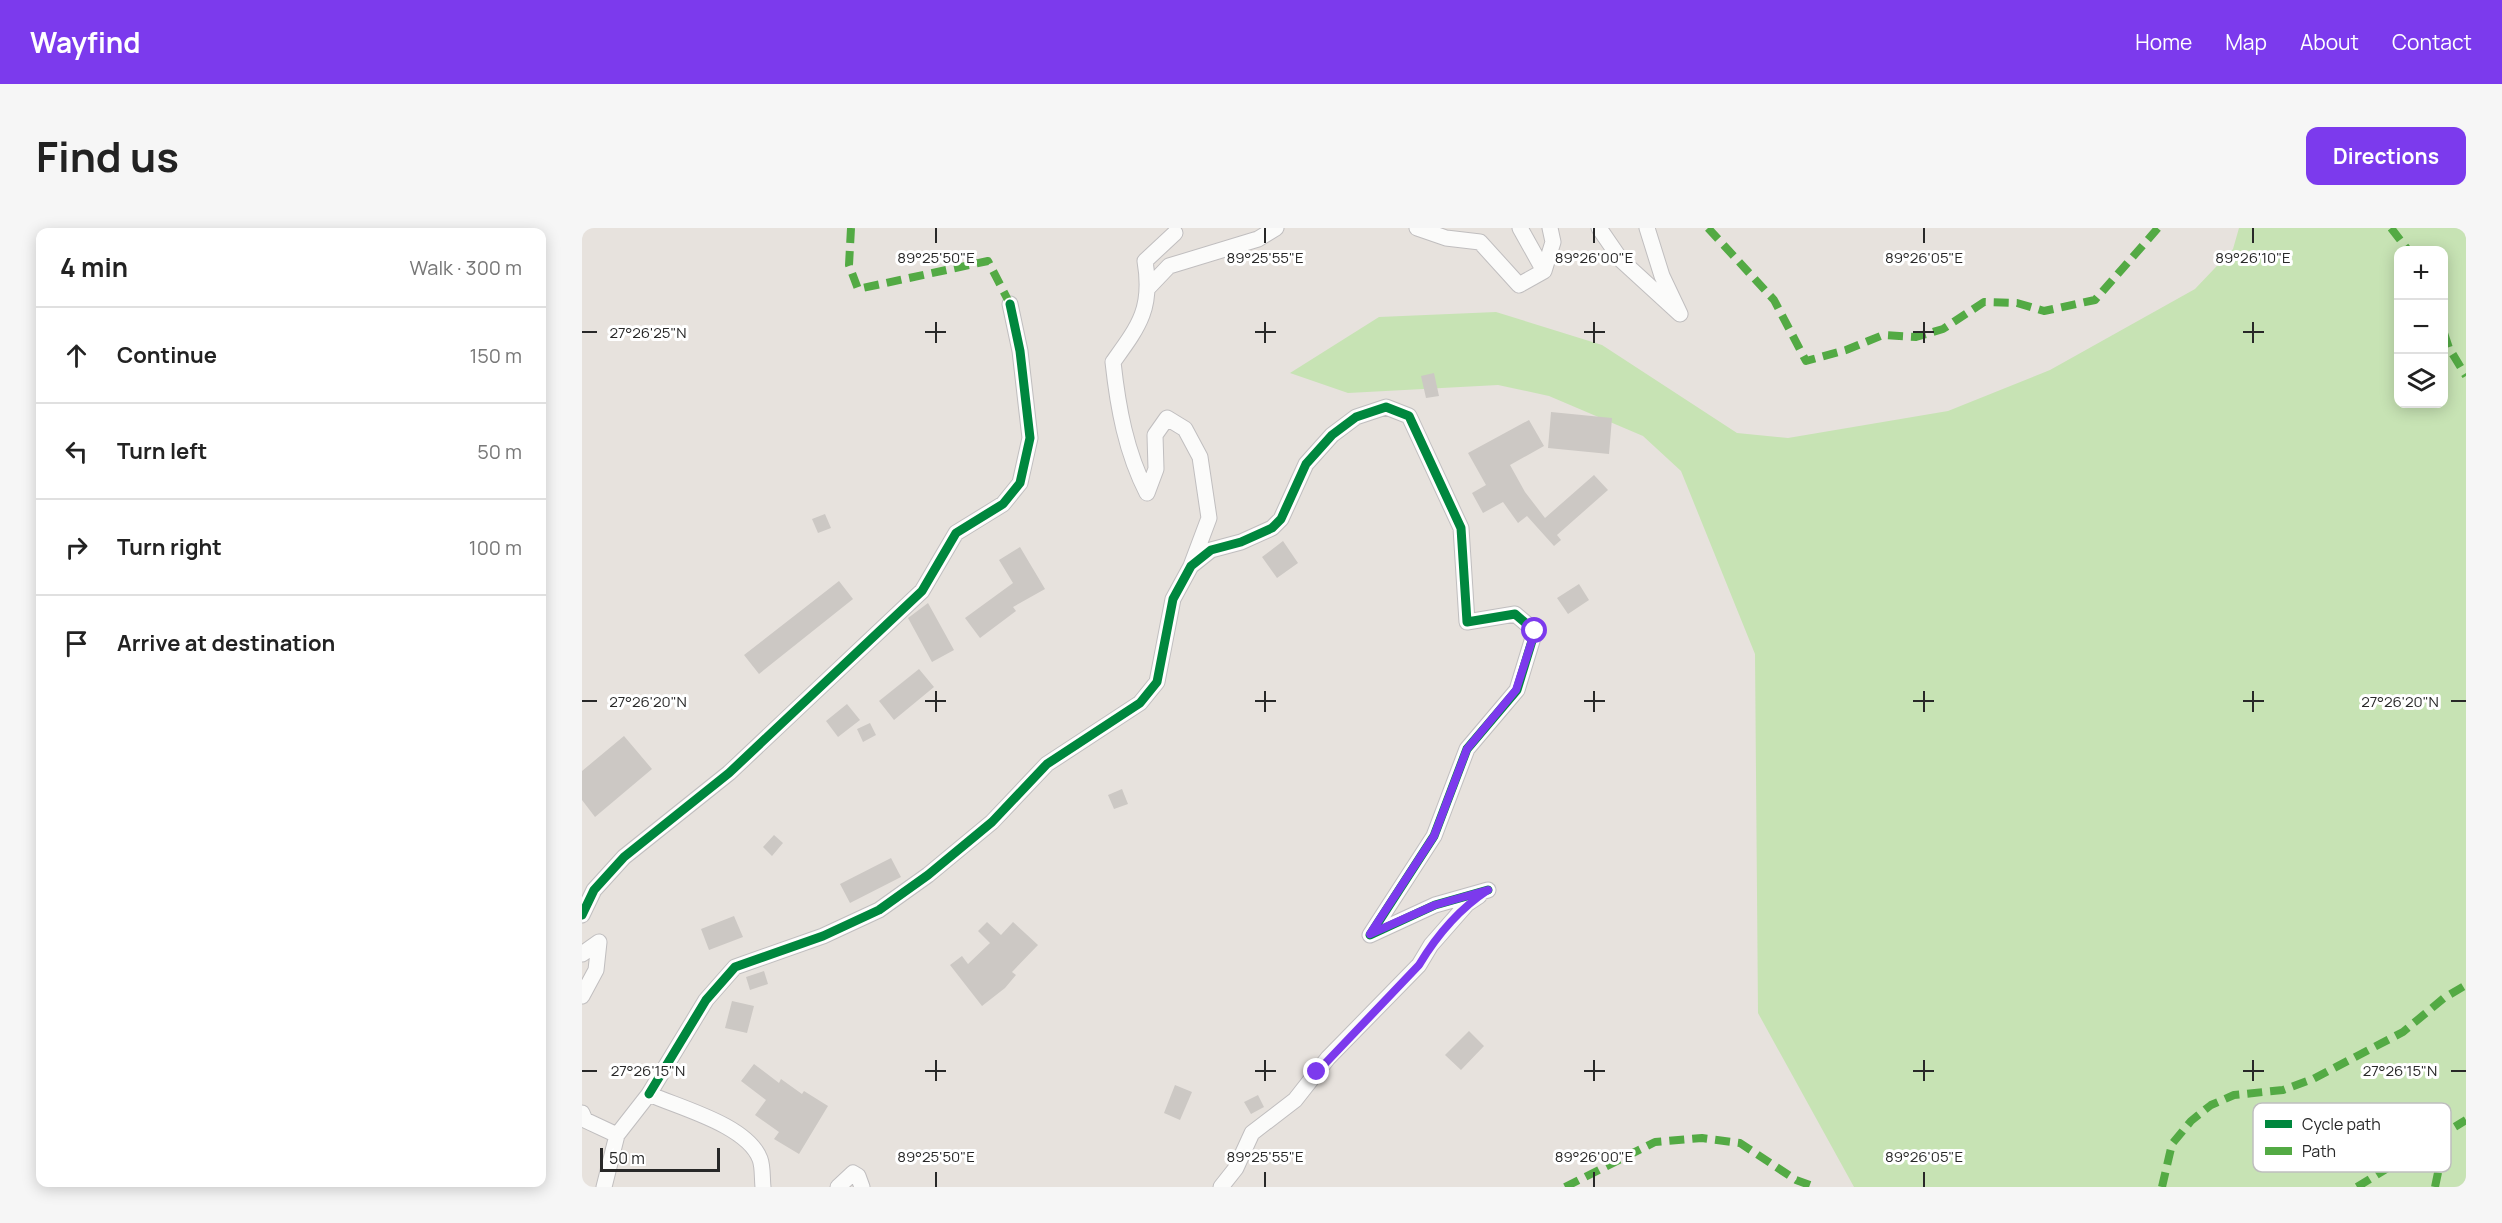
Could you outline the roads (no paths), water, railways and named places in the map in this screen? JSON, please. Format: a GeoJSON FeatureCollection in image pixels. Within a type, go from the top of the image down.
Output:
{"type":"FeatureCollection","features":[{"type":"Feature","properties":{"kind":"street"},"geometry":{"type":"LineString","coordinates":[[1149,287],[1169,266],[1258,239],[1276,228]]}},
{"type":"Feature","properties":{"kind":"street"},"geometry":{"type":"LineString","coordinates":[[1417,228],[1446,238],[1480,242],[1519,285],[1544,271],[1553,242],[1550,228]]}},
{"type":"Feature","properties":{"kind":"street"},"geometry":{"type":"LineString","coordinates":[[1520,228],[1544,271]]}},
{"type":"Feature","properties":{"kind":"street"},"geometry":{"type":"LineString","coordinates":[[1599,228],[1621,260],[1680,314],[1662,276],[1647,228]]}},
{"type":"Feature","properties":{"kind":"street"},"geometry":{"type":"LineString","coordinates":[[604,1187],[617,1135],[649,1094],[706,1000],[735,968],[823,936],[879,910],[928,875],[992,822],[1047,764],[1140,703],[1157,682],[1173,599],[1191,566],[1209,518],[1200,457],[1185,429],[1167,418],[1155,435],[1156,469],[1147,493],[1134,468],[1118,408],[1113,362],[1140,325],[1149,287],[1144,261],[1175,234]]}},
{"type":"Feature","properties":{"kind":"street"},"geometry":{"type":"LineString","coordinates":[[582,915],[594,890],[624,857],[729,773],[880,631],[922,591],[956,533],[1002,504],[1020,483],[1030,438],[1020,351],[1010,304]]}},
{"type":"Feature","properties":{"kind":"street"},"geometry":{"type":"LineString","coordinates":[[1191,566],[1211,550],[1241,542],[1272,528],[1281,519],[1306,464],[1332,435],[1356,417],[1386,407],[1409,416],[1461,528],[1467,622],[1515,614],[1535,631],[1516,690],[1467,749],[1434,836],[1370,934],[1435,905],[1488,890],[1467,904],[1431,945],[1419,965],[1328,1058],[1295,1100],[1252,1133],[1236,1168],[1221,1187]]}},
{"type":"Feature","properties":{"kind":"street"},"geometry":{"type":"LineString","coordinates":[[582,954],[599,942],[596,970],[582,996]]}},
{"type":"Feature","properties":{"kind":"street"},"geometry":{"type":"LineString","coordinates":[[649,1094],[715,1119],[750,1144],[760,1159],[763,1187]]}},
{"type":"Feature","properties":{"kind":"street"},"geometry":{"type":"LineString","coordinates":[[582,1113],[585,1120],[617,1135]]}},
{"type":"Feature","properties":{"kind":"street"},"geometry":{"type":"LineString","coordinates":[[838,1187],[853,1173],[858,1176],[862,1187]]}}]}
